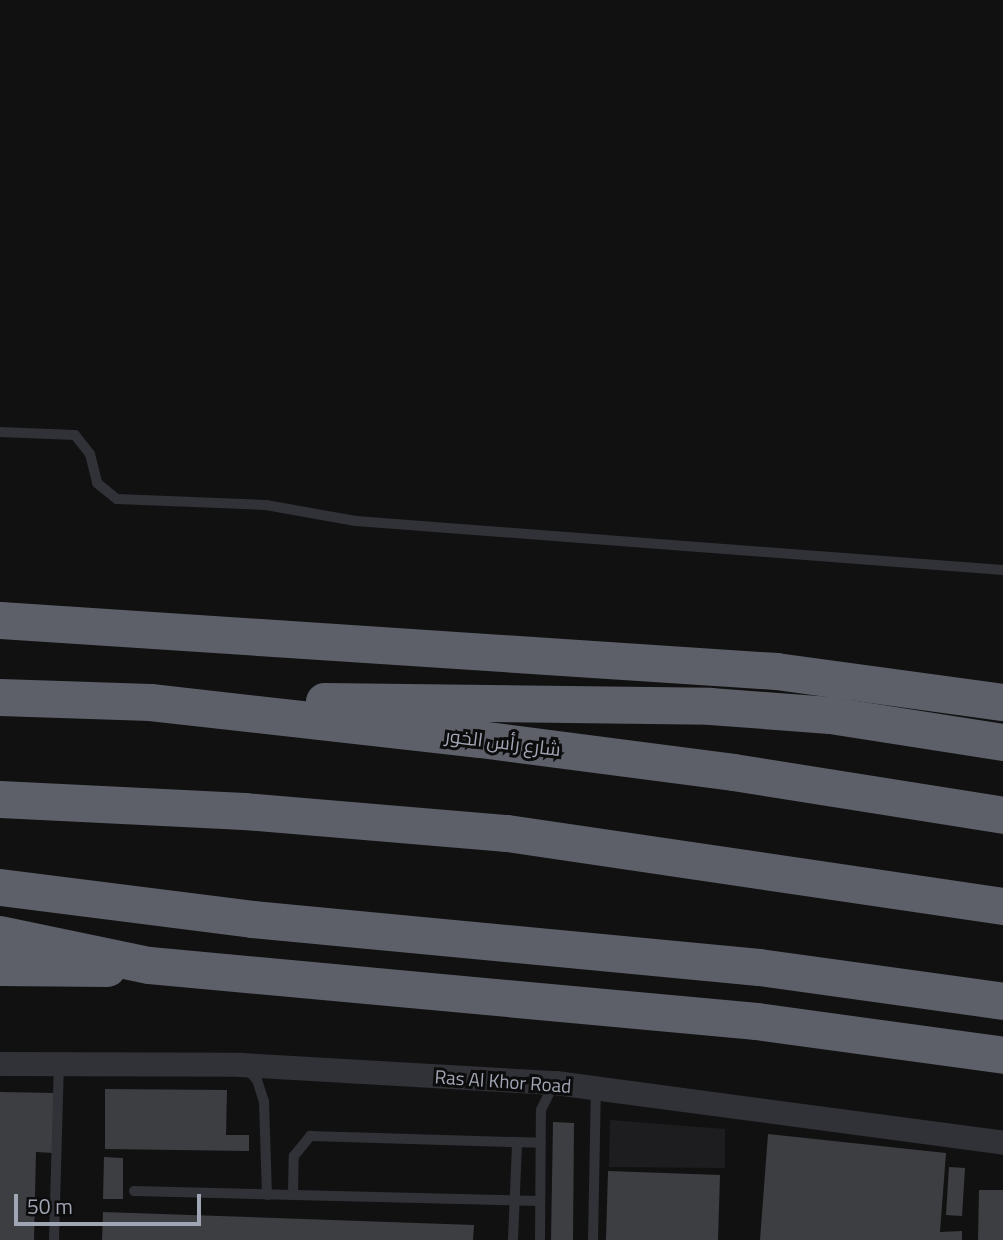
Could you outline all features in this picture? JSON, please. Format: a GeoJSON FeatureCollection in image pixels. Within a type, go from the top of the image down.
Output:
{"type":"FeatureCollection","features":[{"type":"Feature","properties":{"kind":"highway"},"geometry":{"type":"LineString","coordinates":[[0,620],[776,671],[1003,702]]}},
{"type":"Feature","properties":{"kind":"highway","name":"شارع رأس الخور"},"geometry":{"type":"LineString","coordinates":[[0,697],[150,702],[733,772],[1003,816]]}},
{"type":"Feature","properties":{"kind":"highway"},"geometry":{"type":"LineString","coordinates":[[150,702],[710,706],[854,718],[1003,743]]}},
{"type":"Feature","properties":{"kind":"highway"},"geometry":{"type":"LineString","coordinates":[[0,799],[244,811],[508,833],[1003,906]]}},
{"type":"Feature","properties":{"kind":"highway"},"geometry":{"type":"LineString","coordinates":[[0,887],[252,919],[759,967],[1003,1000]]}},
{"type":"Feature","properties":{"kind":"highway"},"geometry":{"type":"LineString","coordinates":[[0,934],[149,965]]}},
{"type":"Feature","properties":{"kind":"highway"},"geometry":{"type":"LineString","coordinates":[[0,967],[149,965],[756,1021],[1003,1055]]}},
{"type":"Feature","properties":{"kind":"street","name":"Ras Al Khor Road"},"geometry":{"type":"LineString","coordinates":[[0,1065],[241,1065],[556,1083],[1003,1143]]}},
{"type":"Feature","properties":{"kind":"lane"},"geometry":{"type":"LineString","coordinates":[[0,432],[75,435],[90,454],[97,483],[117,499],[266,505],[356,521],[1003,570]]}},
{"type":"Feature","properties":{"kind":"lane"},"geometry":{"type":"LineString","coordinates":[[54,1240],[60,1065]]}},
{"type":"Feature","properties":{"kind":"lane"},"geometry":{"type":"LineString","coordinates":[[241,1065],[257,1080],[264,1101],[267,1195]]}},
{"type":"Feature","properties":{"kind":"lane"},"geometry":{"type":"LineString","coordinates":[[540,1240],[542,1102],[556,1083]]}},
{"type":"Feature","properties":{"kind":"lane"},"geometry":{"type":"LineString","coordinates":[[593,1240],[596,1087]]}},
{"type":"Feature","properties":{"kind":"lane"},"geometry":{"type":"LineString","coordinates":[[293,1195],[294,1156],[310,1136],[541,1143]]}},
{"type":"Feature","properties":{"kind":"lane"},"geometry":{"type":"LineString","coordinates":[[513,1240],[517,1143]]}},
{"type":"Feature","properties":{"kind":"lane"},"geometry":{"type":"LineString","coordinates":[[134,1191],[540,1201]]}},
{"type":"Feature","properties":{"kind":"shaded area"},"geometry":{"type":"Polygon","coordinates":[[[610,1120],[725,1129],[725,1168],[609,1167],[610,1120]]]}},
{"type":"Feature","properties":{"kind":"building"},"geometry":{"type":"Polygon","coordinates":[[[105,1089],[227,1090],[226,1135],[249,1135],[249,1151],[105,1149],[105,1089]]]}},
{"type":"Feature","properties":{"kind":"building"},"geometry":{"type":"Polygon","coordinates":[[[0,1092],[55,1093],[53,1153],[36,1152],[34,1240],[0,1240],[0,1092]]]}},
{"type":"Feature","properties":{"kind":"building"},"geometry":{"type":"Polygon","coordinates":[[[553,1122],[574,1123],[573,1240],[551,1240],[553,1122]]]}},
{"type":"Feature","properties":{"kind":"building"},"geometry":{"type":"Polygon","coordinates":[[[768,1134],[946,1153],[940,1232],[962,1231],[962,1240],[760,1240],[768,1134]]]}},
{"type":"Feature","properties":{"kind":"building"},"geometry":{"type":"Polygon","coordinates":[[[104,1157],[123,1158],[123,1199],[103,1199],[104,1157]]]}},
{"type":"Feature","properties":{"kind":"building"},"geometry":{"type":"Polygon","coordinates":[[[949,1167],[965,1168],[962,1216],[946,1215],[949,1167]]]}},
{"type":"Feature","properties":{"kind":"building"},"geometry":{"type":"Polygon","coordinates":[[[608,1171],[720,1175],[718,1240],[606,1240],[608,1171]]]}},
{"type":"Feature","properties":{"kind":"building"},"geometry":{"type":"Polygon","coordinates":[[[979,1190],[1003,1190],[1003,1240],[978,1240],[979,1190]]]}},
{"type":"Feature","properties":{"kind":"building"},"geometry":{"type":"Polygon","coordinates":[[[103,1212],[474,1225],[473,1240],[102,1240],[103,1212]]]}}]}
